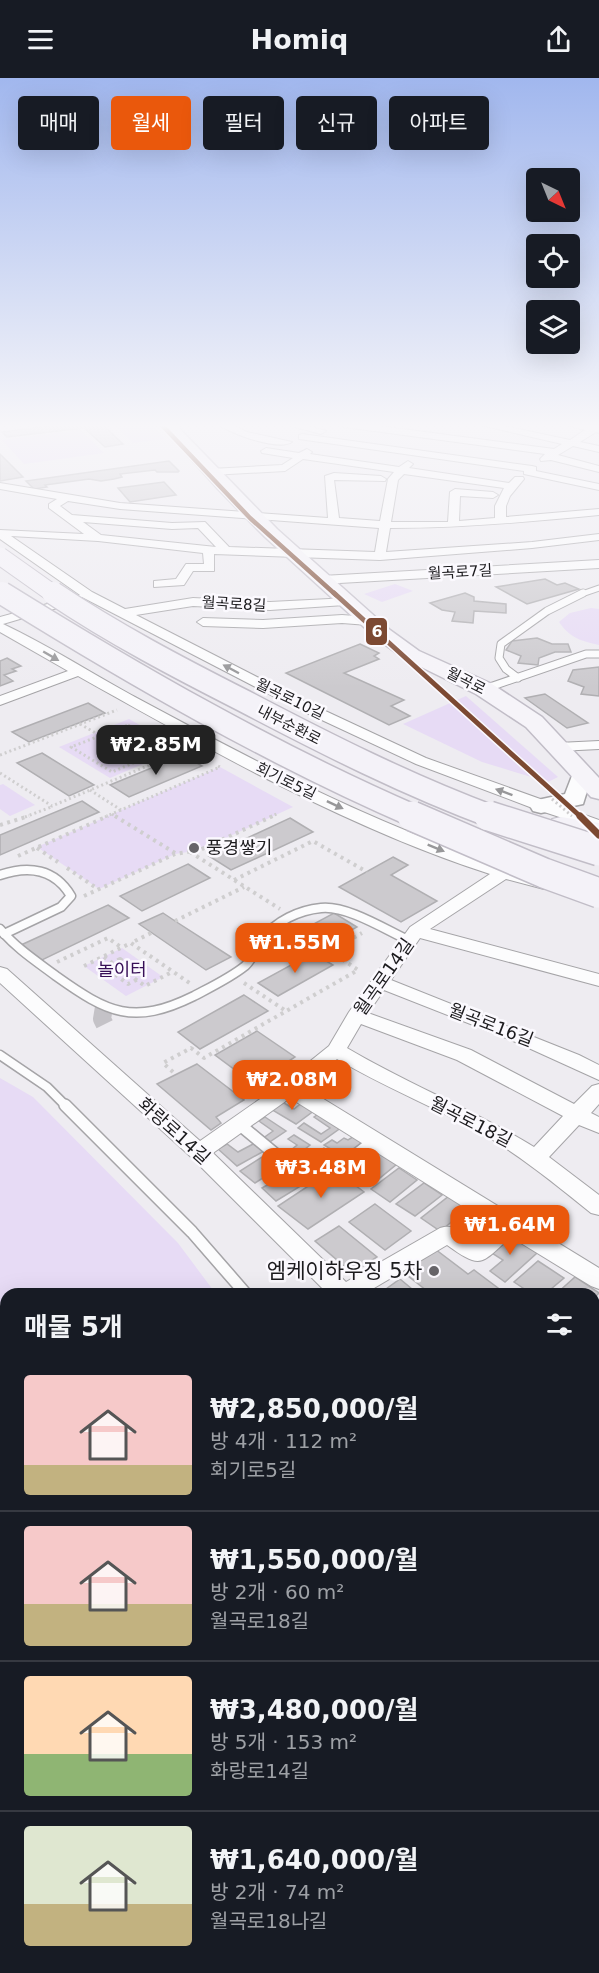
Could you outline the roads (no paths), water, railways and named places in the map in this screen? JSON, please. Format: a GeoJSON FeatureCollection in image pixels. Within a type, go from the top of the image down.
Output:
{"type":"FeatureCollection","features":[{"type":"Feature","properties":{"kind":"highway"},"geometry":{"type":"LineString","coordinates":[[0,551],[200,667],[412,775],[471,798],[561,825],[599,831]]}},
{"type":"Feature","properties":{"kind":"highway","name":"내부순환로"},"geometry":{"type":"LineString","coordinates":[[0,556],[115,631],[367,765],[507,824],[599,851]]}},
{"type":"Feature","properties":{"kind":"highway","name":"내부순환로"},"geometry":{"type":"LineString","coordinates":[[0,578],[130,659],[348,775],[424,811],[474,830],[599,868]]}},
{"type":"Feature","properties":{"kind":"highway"},"geometry":{"type":"LineString","coordinates":[[0,592],[111,661],[353,790],[454,835],[500,863],[544,873],[599,893]]}},
{"type":"Feature","properties":{"kind":"highway"},"geometry":{"type":"LineString","coordinates":[[500,863],[599,882]]}},
{"type":"Feature","properties":{"kind":"main road","name":"월곡로"},"geometry":{"type":"LineString","coordinates":[[250,511],[345,601],[412,655],[484,689],[534,722],[599,792]]}},
{"type":"Feature","properties":{"kind":"main road"},"geometry":{"type":"LineString","coordinates":[[541,806],[575,799],[582,772]]}},
{"type":"Feature","properties":{"kind":"street"},"geometry":{"type":"LineString","coordinates":[[61,511],[98,538]]}},
{"type":"Feature","properties":{"kind":"street"},"geometry":{"type":"LineString","coordinates":[[187,511],[385,525],[453,525],[504,521],[549,513],[599,512]]}},
{"type":"Feature","properties":{"kind":"street"},"geometry":{"type":"LineString","coordinates":[[333,511],[334,522]]}},
{"type":"Feature","properties":{"kind":"street"},"geometry":{"type":"LineString","coordinates":[[380,556],[387,511]]}},
{"type":"Feature","properties":{"kind":"street"},"geometry":{"type":"LineString","coordinates":[[453,525],[454,511]]}},
{"type":"Feature","properties":{"kind":"street"},"geometry":{"type":"LineString","coordinates":[[500,511],[500,517],[504,521]]}},
{"type":"Feature","properties":{"kind":"street"},"geometry":{"type":"LineString","coordinates":[[71,518],[176,526],[201,524],[226,551]]}},
{"type":"Feature","properties":{"kind":"street"},"geometry":{"type":"LineString","coordinates":[[176,526],[193,548]]}},
{"type":"Feature","properties":{"kind":"street","name":"월곡로10길"},"geometry":{"type":"LineString","coordinates":[[0,534],[29,533],[98,538],[208,550],[380,556],[532,546],[599,537]]}},
{"type":"Feature","properties":{"kind":"street","name":"월곡로10길"},"geometry":{"type":"LineString","coordinates":[[0,534],[88,595],[233,671],[375,741],[421,761],[599,825]]}},
{"type":"Feature","properties":{"kind":"street"},"geometry":{"type":"LineString","coordinates":[[476,549],[490,571]]}},
{"type":"Feature","properties":{"kind":"street"},"geometry":{"type":"LineString","coordinates":[[158,584],[180,582],[190,567],[210,568],[208,550]]}},
{"type":"Feature","properties":{"kind":"street","name":"월곡로7길"},"geometry":{"type":"LineString","coordinates":[[322,580],[599,564]]}},
{"type":"Feature","properties":{"kind":"street"},"geometry":{"type":"LineString","coordinates":[[0,621],[88,595]]}},
{"type":"Feature","properties":{"kind":"street","name":"월곡로8길"},"geometry":{"type":"LineString","coordinates":[[124,613],[193,602],[270,606],[345,601]]}},
{"type":"Feature","properties":{"kind":"street"},"geometry":{"type":"LineString","coordinates":[[203,622],[262,624],[342,619],[368,621]]}},
{"type":"Feature","properties":{"kind":"street","name":"회기로5길"},"geometry":{"type":"LineString","coordinates":[[0,627],[134,703],[381,826],[500,863],[599,899]]}},
{"type":"Feature","properties":{"kind":"street"},"geometry":{"type":"LineString","coordinates":[[0,701],[79,671]]}},
{"type":"Feature","properties":{"kind":"street"},"geometry":{"type":"LineString","coordinates":[[558,747],[599,745]]}},
{"type":"Feature","properties":{"kind":"street"},"geometry":{"type":"LineString","coordinates":[[413,936],[500,863]]}},
{"type":"Feature","properties":{"kind":"street","name":"월곡로14길"},"geometry":{"type":"LineString","coordinates":[[199,1152],[290,1088],[336,1050],[356,1016],[413,936],[599,980]]}},
{"type":"Feature","properties":{"kind":"street","name":"화랑로14길"},"geometry":{"type":"LineString","coordinates":[[0,973],[199,1152],[338,1288]]}},
{"type":"Feature","properties":{"kind":"street","name":"월곡로16길"},"geometry":{"type":"LineString","coordinates":[[380,982],[501,1028],[556,1051],[599,1073]]}},
{"type":"Feature","properties":{"kind":"street"},"geometry":{"type":"LineString","coordinates":[[356,1016],[464,1055],[599,1126]]}},
{"type":"Feature","properties":{"kind":"street","name":"월곡로18길"},"geometry":{"type":"LineString","coordinates":[[336,1050],[380,1076],[483,1125],[536,1158],[599,1207]]}},
{"type":"Feature","properties":{"kind":"street"},"geometry":{"type":"LineString","coordinates":[[290,1088],[599,1280]]}},
{"type":"Feature","properties":{"kind":"street"},"geometry":{"type":"LineString","coordinates":[[536,1158],[599,1091]]}},
{"type":"Feature","properties":{"kind":"street"},"geometry":{"type":"LineString","coordinates":[[354,1288],[448,1234],[476,1254],[512,1224]]}},
{"type":"Feature","properties":{"kind":"lane"},"geometry":{"type":"LineString","coordinates":[[518,678],[506,669],[499,658],[501,644],[551,608],[573,596],[599,588]]}},
{"type":"Feature","properties":{"kind":"lane"},"geometry":{"type":"LineString","coordinates":[[484,689],[586,654],[599,654]]}},
{"type":"Feature","properties":{"kind":"lane"},"geometry":{"type":"LineString","coordinates":[[0,875],[12,869],[30,867],[45,870],[66,885],[71,896],[61,907],[2,931],[45,968],[86,998],[125,1013],[148,1014],[173,1007],[232,975],[247,964],[264,936],[277,925],[310,908],[327,906],[339,908],[376,926],[413,936]]}},
{"type":"Feature","properties":{"kind":"lane"},"geometry":{"type":"LineString","coordinates":[[0,1055],[47,1087],[192,1232],[241,1288]]}},
{"type":"Feature","properties":{"kind":"lane"},"geometry":{"type":"LineString","coordinates":[[239,1124],[304,1178]]}},
{"type":"Feature","properties":{"kind":"lane"},"geometry":{"type":"LineString","coordinates":[[340,1167],[375,1140]]}},
{"type":"Feature","properties":{"kind":"tunnel"},"geometry":{"type":"LineString","coordinates":[[104,1007],[102,1019],[108,1031]]}},
{"type":"Feature","properties":{"kind":"place","name":"풍경쌓기"},"geometry":{"type":"Point","coordinates":[194,848]}},
{"type":"Feature","properties":{"kind":"place","name":"엠케이하우징 5차"},"geometry":{"type":"Point","coordinates":[434,1271]}},
{"type":"Feature","properties":{"kind":"park label","name":"놀이터"},"geometry":{"type":"Point","coordinates":[122,970]}}]}
